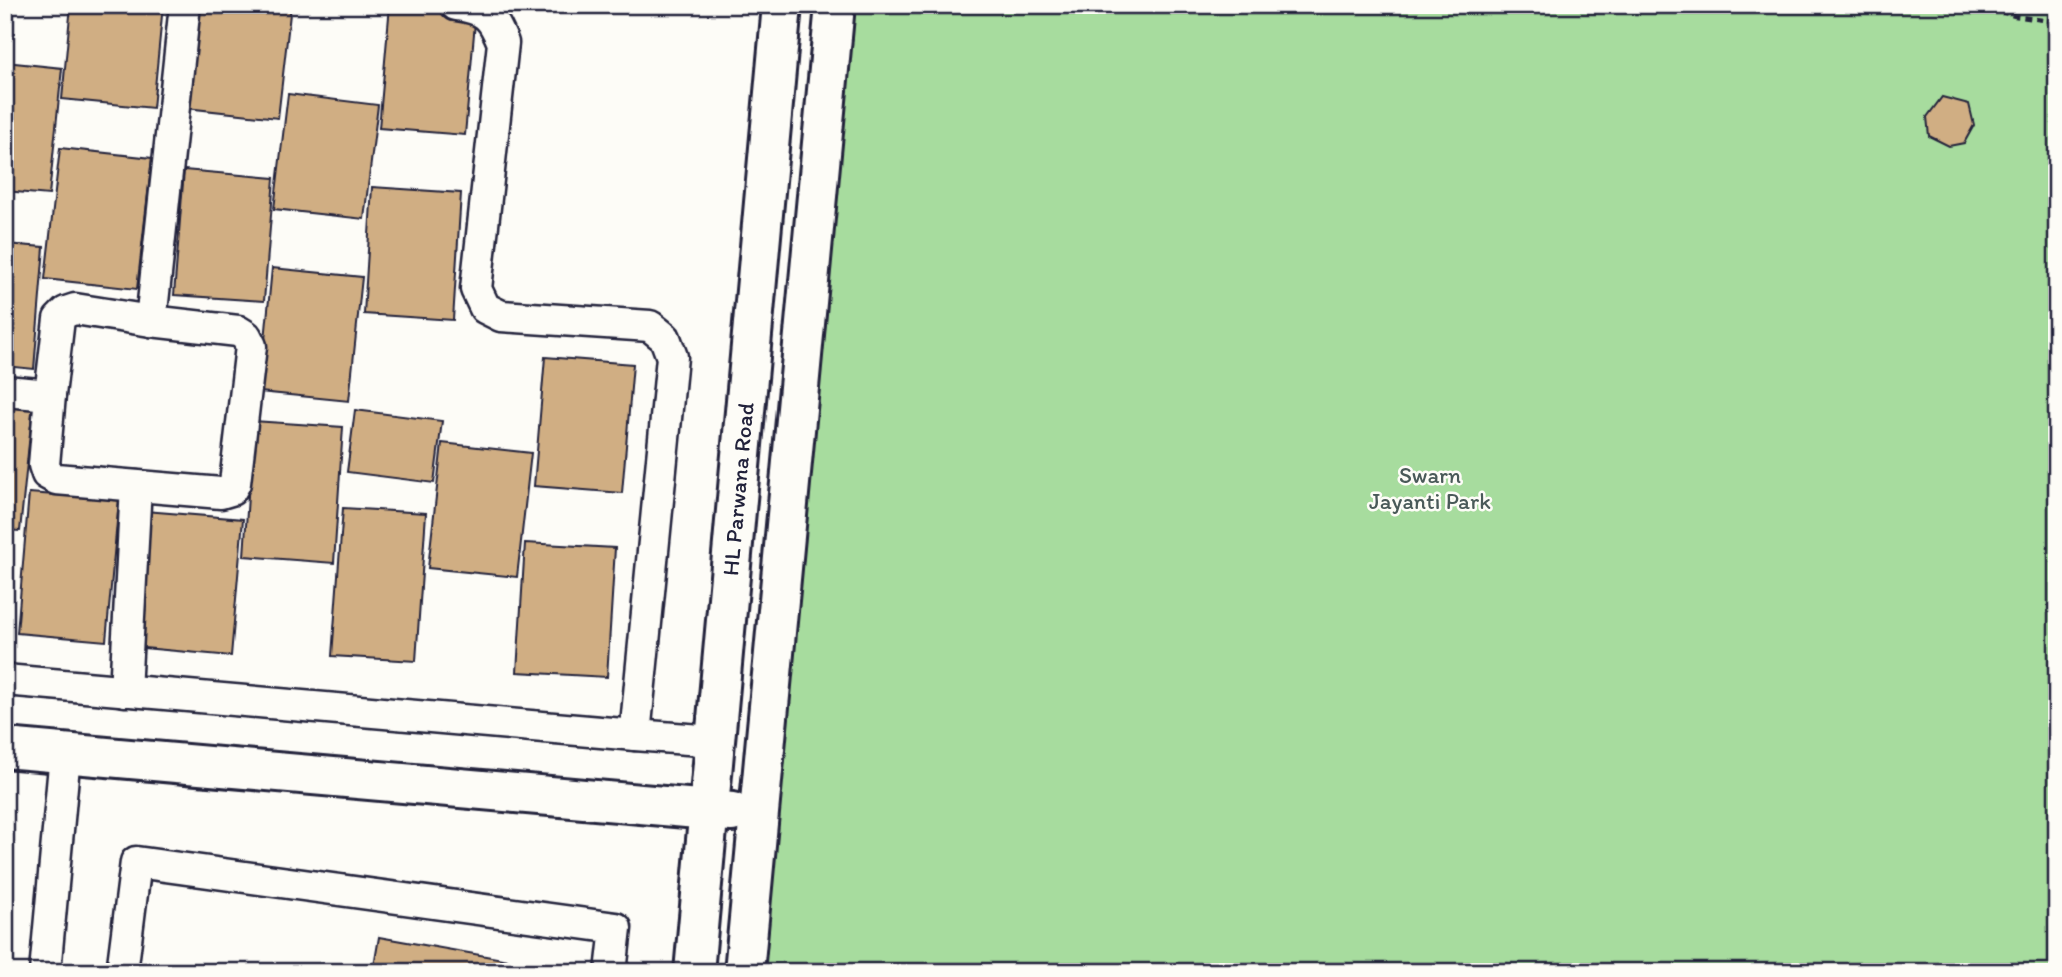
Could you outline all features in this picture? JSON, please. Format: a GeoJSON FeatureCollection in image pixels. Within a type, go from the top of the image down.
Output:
{"type":"FeatureCollection","features":[{"type":"Feature","properties":{"kind":"street"},"geometry":{"type":"LineString","coordinates":[[152,321],[185,5]]}},
{"type":"Feature","properties":{"kind":"street"},"geometry":{"type":"LineString","coordinates":[[456,5],[475,7],[495,21],[503,43],[476,289],[485,308],[501,316],[650,326],[665,338],[672,357],[635,734]]}},
{"type":"Feature","properties":{"kind":"street","name":"HL Parwana Road"},"geometry":{"type":"LineString","coordinates":[[694,972],[782,5]]}},
{"type":"Feature","properties":{"kind":"street"},"geometry":{"type":"LineString","coordinates":[[744,972],[835,5]]}},
{"type":"Feature","properties":{"kind":"street"},"geometry":{"type":"LineString","coordinates":[[75,309],[238,331],[246,336],[251,346],[235,483],[231,490],[221,493],[55,480],[47,474],[44,465],[50,395],[59,319],[66,312],[75,309]]}},
{"type":"Feature","properties":{"kind":"street"},"geometry":{"type":"LineString","coordinates":[[5,391],[50,395]]}},
{"type":"Feature","properties":{"kind":"street"},"geometry":{"type":"LineString","coordinates":[[125,691],[136,486]]}},
{"type":"Feature","properties":{"kind":"street"},"geometry":{"type":"LineString","coordinates":[[5,680],[714,741]]}},
{"type":"Feature","properties":{"kind":"street"},"geometry":{"type":"LineString","coordinates":[[5,748],[760,814]]}},
{"type":"Feature","properties":{"kind":"street"},"geometry":{"type":"LineString","coordinates":[[45,972],[65,754]]}},
{"type":"Feature","properties":{"kind":"street"},"geometry":{"type":"LineString","coordinates":[[122,972],[136,862],[616,928],[611,972]]}},
{"type":"Feature","properties":{"kind":"path"},"geometry":{"type":"LineString","coordinates":[[1977,5],[2015,16],[2057,22]]}},
{"type":"Feature","properties":{"kind":"path"},"geometry":{"type":"LineString","coordinates":[[2012,5],[2015,16]]}},
{"type":"Feature","properties":{"kind":"green space","name":"Swarn Jayanti Park"},"geometry":{"type":"Polygon","coordinates":[[[850,5],[2057,5],[2057,972],[757,972],[850,5]]]}},
{"type":"Feature","properties":{"kind":"building"},"geometry":{"type":"Polygon","coordinates":[[[71,5],[163,5],[153,108],[62,99],[71,5]]]}},
{"type":"Feature","properties":{"kind":"building"},"geometry":{"type":"Polygon","coordinates":[[[198,5],[291,5],[278,118],[186,108],[198,5]]]}},
{"type":"Feature","properties":{"kind":"building"},"geometry":{"type":"Polygon","coordinates":[[[390,5],[476,11],[465,135],[379,128],[390,5]]]}},
{"type":"Feature","properties":{"kind":"building"},"geometry":{"type":"Polygon","coordinates":[[[5,62],[62,68],[49,195],[5,191],[5,62]]]}},
{"type":"Feature","properties":{"kind":"building"},"geometry":{"type":"Polygon","coordinates":[[[288,94],[378,105],[364,219],[274,209],[288,94]]]}},
{"type":"Feature","properties":{"kind":"building"},"geometry":{"type":"Polygon","coordinates":[[[1942,97],[1969,104],[1974,125],[1964,143],[1949,146],[1929,136],[1927,117],[1942,97]]]}},
{"type":"Feature","properties":{"kind":"building"},"geometry":{"type":"Polygon","coordinates":[[[60,148],[152,158],[137,289],[45,279],[60,148]]]}},
{"type":"Feature","properties":{"kind":"building"},"geometry":{"type":"Polygon","coordinates":[[[184,170],[274,178],[264,301],[174,295],[184,170]]]}},
{"type":"Feature","properties":{"kind":"building"},"geometry":{"type":"Polygon","coordinates":[[[372,187],[461,193],[453,320],[364,314],[372,187]]]}},
{"type":"Feature","properties":{"kind":"building"},"geometry":{"type":"Polygon","coordinates":[[[5,244],[44,247],[34,369],[5,366],[5,244]]]}},
{"type":"Feature","properties":{"kind":"building"},"geometry":{"type":"Polygon","coordinates":[[[272,268],[362,277],[349,401],[260,392],[272,268]]]}},
{"type":"Feature","properties":{"kind":"building"},"geometry":{"type":"Polygon","coordinates":[[[545,357],[633,364],[622,493],[534,486],[545,357]]]}},
{"type":"Feature","properties":{"kind":"building"},"geometry":{"type":"Polygon","coordinates":[[[5,401],[33,404],[20,531],[5,530],[5,401]]]}},
{"type":"Feature","properties":{"kind":"building"},"geometry":{"type":"Polygon","coordinates":[[[355,410],[442,421],[434,483],[347,472],[355,410]]]}},
{"type":"Feature","properties":{"kind":"building"},"geometry":{"type":"Polygon","coordinates":[[[253,421],[343,427],[334,563],[244,556],[253,421]]]}},
{"type":"Feature","properties":{"kind":"building"},"geometry":{"type":"Polygon","coordinates":[[[442,443],[531,453],[517,577],[428,568],[442,443]]]}},
{"type":"Feature","properties":{"kind":"building"},"geometry":{"type":"Polygon","coordinates":[[[29,493],[119,500],[106,641],[17,633],[29,493]]]}},
{"type":"Feature","properties":{"kind":"building"},"geometry":{"type":"Polygon","coordinates":[[[343,508],[426,513],[416,661],[332,656],[343,508]]]}},
{"type":"Feature","properties":{"kind":"building"},"geometry":{"type":"Polygon","coordinates":[[[145,511],[243,519],[231,656],[133,647],[145,511]]]}},
{"type":"Feature","properties":{"kind":"building"},"geometry":{"type":"Polygon","coordinates":[[[525,543],[615,548],[607,677],[517,672],[525,543]]]}},
{"type":"Feature","properties":{"kind":"building"},"geometry":{"type":"Polygon","coordinates":[[[379,937],[576,972],[373,972],[379,937]]]}}]}
